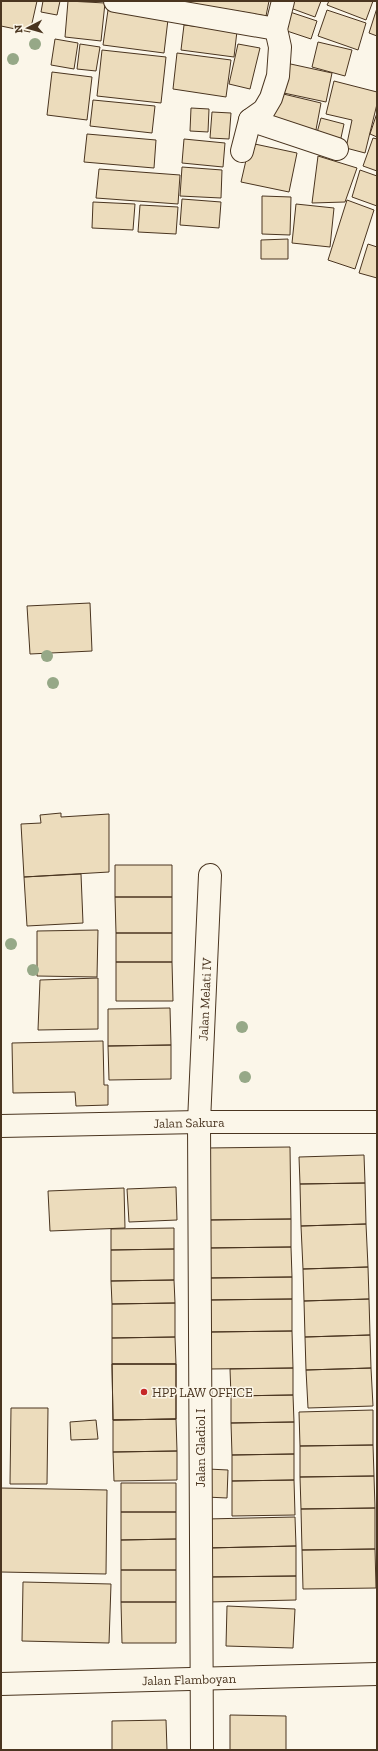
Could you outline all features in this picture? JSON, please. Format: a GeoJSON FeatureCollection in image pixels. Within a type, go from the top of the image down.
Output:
{"type":"FeatureCollection","features":[{"type":"Feature","properties":{"kind":"street"},"geometry":{"type":"LineString","coordinates":[[115,1],[276,29]]}},
{"type":"Feature","properties":{"kind":"street"},"geometry":{"type":"LineString","coordinates":[[242,150],[250,120],[264,110],[271,98],[278,76],[280,47],[276,29],[283,1]]}},
{"type":"Feature","properties":{"kind":"street"},"geometry":{"type":"LineString","coordinates":[[250,120],[337,149]]}},
{"type":"Feature","properties":{"kind":"street","name":"Jalan Melati IV"},"geometry":{"type":"LineString","coordinates":[[199,1122],[210,875]]}},
{"type":"Feature","properties":{"kind":"street","name":"Jalan Sakura"},"geometry":{"type":"LineString","coordinates":[[1,1126],[199,1122],[377,1122]]}},
{"type":"Feature","properties":{"kind":"street","name":"Jalan Gladiol I"},"geometry":{"type":"LineString","coordinates":[[199,1122],[202,1750]]}},
{"type":"Feature","properties":{"kind":"street","name":"Jalan Flamboyan"},"geometry":{"type":"LineString","coordinates":[[1,1684],[377,1674]]}},
{"type":"Feature","properties":{"kind":"building"},"geometry":{"type":"Polygon","coordinates":[[[1,1],[37,1],[30,32],[1,26],[1,1]]]}},
{"type":"Feature","properties":{"kind":"building"},"geometry":{"type":"Polygon","coordinates":[[[43,1],[60,1],[57,15],[41,12],[43,1]]]}},
{"type":"Feature","properties":{"kind":"building"},"geometry":{"type":"Polygon","coordinates":[[[68,1],[105,3],[101,41],[65,37],[68,1]]]}},
{"type":"Feature","properties":{"kind":"building"},"geometry":{"type":"Polygon","coordinates":[[[190,1],[269,1],[266,16],[189,3],[190,1]]]}},
{"type":"Feature","properties":{"kind":"building"},"geometry":{"type":"Polygon","coordinates":[[[286,1],[321,1],[315,17],[285,6],[286,1]]]}},
{"type":"Feature","properties":{"kind":"building"},"geometry":{"type":"Polygon","coordinates":[[[329,1],[373,1],[366,20],[327,5],[329,1]]]}},
{"type":"Feature","properties":{"kind":"building"},"geometry":{"type":"Polygon","coordinates":[[[109,3],[169,11],[164,53],[103,45],[109,3]]]}},
{"type":"Feature","properties":{"kind":"building"},"geometry":{"type":"Polygon","coordinates":[[[377,8],[377,36],[369,33],[377,8]]]}},
{"type":"Feature","properties":{"kind":"building"},"geometry":{"type":"Polygon","coordinates":[[[284,10],[317,21],[311,39],[278,28],[284,10]]]}},
{"type":"Feature","properties":{"kind":"building"},"geometry":{"type":"Polygon","coordinates":[[[327,10],[366,23],[358,50],[318,36],[327,10]]]}},
{"type":"Feature","properties":{"kind":"building"},"geometry":{"type":"Polygon","coordinates":[[[184,25],[237,31],[234,57],[181,50],[184,25]]]}},
{"type":"Feature","properties":{"kind":"building"},"geometry":{"type":"Polygon","coordinates":[[[55,39],[78,43],[74,69],[51,65],[55,39]]]}},
{"type":"Feature","properties":{"kind":"building"},"geometry":{"type":"Polygon","coordinates":[[[318,42],[352,50],[345,76],[312,67],[318,42]]]}},
{"type":"Feature","properties":{"kind":"building"},"geometry":{"type":"Polygon","coordinates":[[[80,44],[100,47],[96,71],[77,69],[80,44]]]}},
{"type":"Feature","properties":{"kind":"building"},"geometry":{"type":"Polygon","coordinates":[[[238,44],[260,48],[250,89],[229,84],[238,44]]]}},
{"type":"Feature","properties":{"kind":"building"},"geometry":{"type":"Polygon","coordinates":[[[102,50],[166,57],[161,103],[97,96],[102,50]]]}},
{"type":"Feature","properties":{"kind":"building"},"geometry":{"type":"Polygon","coordinates":[[[177,53],[231,60],[226,97],[173,89],[177,53]]]}},
{"type":"Feature","properties":{"kind":"building"},"geometry":{"type":"Polygon","coordinates":[[[286,63],[332,73],[326,102],[279,92],[286,63]]]}},
{"type":"Feature","properties":{"kind":"building"},"geometry":{"type":"Polygon","coordinates":[[[52,72],[92,77],[87,120],[47,115],[52,72]]]}},
{"type":"Feature","properties":{"kind":"building"},"geometry":{"type":"Polygon","coordinates":[[[334,81],[377,92],[377,104],[365,153],[346,148],[352,120],[326,114],[334,81]]]}},
{"type":"Feature","properties":{"kind":"building"},"geometry":{"type":"Polygon","coordinates":[[[275,92],[321,103],[315,135],[268,125],[275,92]]]}},
{"type":"Feature","properties":{"kind":"building"},"geometry":{"type":"Polygon","coordinates":[[[93,100],[155,106],[152,133],[90,126],[93,100]]]}},
{"type":"Feature","properties":{"kind":"building"},"geometry":{"type":"Polygon","coordinates":[[[191,108],[209,109],[208,132],[190,131],[191,108]]]}},
{"type":"Feature","properties":{"kind":"building"},"geometry":{"type":"Polygon","coordinates":[[[212,112],[231,113],[229,139],[210,138],[212,112]]]}},
{"type":"Feature","properties":{"kind":"building"},"geometry":{"type":"Polygon","coordinates":[[[377,113],[377,137],[370,134],[377,113]]]}},
{"type":"Feature","properties":{"kind":"building"},"geometry":{"type":"Polygon","coordinates":[[[321,118],[344,124],[339,147],[315,140],[321,118]]]}},
{"type":"Feature","properties":{"kind":"building"},"geometry":{"type":"Polygon","coordinates":[[[87,134],[156,140],[154,168],[84,162],[87,134]]]}},
{"type":"Feature","properties":{"kind":"building"},"geometry":{"type":"Polygon","coordinates":[[[373,138],[377,139],[377,171],[363,166],[373,138]]]}},
{"type":"Feature","properties":{"kind":"building"},"geometry":{"type":"Polygon","coordinates":[[[184,139],[225,143],[223,167],[182,163],[184,139]]]}},
{"type":"Feature","properties":{"kind":"building"},"geometry":{"type":"Polygon","coordinates":[[[250,143],[297,153],[289,192],[241,182],[250,143]]]}},
{"type":"Feature","properties":{"kind":"building"},"geometry":{"type":"Polygon","coordinates":[[[318,156],[357,168],[345,202],[312,203],[318,156]]]}},
{"type":"Feature","properties":{"kind":"building"},"geometry":{"type":"Polygon","coordinates":[[[182,167],[222,170],[221,198],[180,196],[182,167]]]}},
{"type":"Feature","properties":{"kind":"building"},"geometry":{"type":"Polygon","coordinates":[[[99,169],[180,175],[178,204],[96,198],[99,169]]]}},
{"type":"Feature","properties":{"kind":"building"},"geometry":{"type":"Polygon","coordinates":[[[360,170],[377,176],[377,206],[352,197],[360,170]]]}},
{"type":"Feature","properties":{"kind":"building"},"geometry":{"type":"Polygon","coordinates":[[[262,196],[291,197],[290,235],[262,234],[262,196]]]}},
{"type":"Feature","properties":{"kind":"building"},"geometry":{"type":"Polygon","coordinates":[[[182,199],[221,202],[219,228],[180,225],[182,199]]]}},
{"type":"Feature","properties":{"kind":"building"},"geometry":{"type":"Polygon","coordinates":[[[347,200],[374,210],[355,269],[328,260],[347,200]]]}},
{"type":"Feature","properties":{"kind":"building"},"geometry":{"type":"Polygon","coordinates":[[[93,202],[135,204],[133,230],[92,228],[93,202]]]}},
{"type":"Feature","properties":{"kind":"building"},"geometry":{"type":"Polygon","coordinates":[[[296,204],[334,208],[330,247],[292,243],[296,204]]]}},
{"type":"Feature","properties":{"kind":"building"},"geometry":{"type":"Polygon","coordinates":[[[140,205],[178,207],[176,234],[138,232],[140,205]]]}},
{"type":"Feature","properties":{"kind":"building"},"geometry":{"type":"Polygon","coordinates":[[[288,239],[288,259],[261,259],[261,240],[288,239]]]}},
{"type":"Feature","properties":{"kind":"building"},"geometry":{"type":"Polygon","coordinates":[[[368,244],[377,247],[377,278],[359,273],[368,244]]]}},
{"type":"Feature","properties":{"kind":"building"},"geometry":{"type":"Polygon","coordinates":[[[90,603],[92,651],[30,654],[27,606],[90,603]]]}},
{"type":"Feature","properties":{"kind":"building"},"geometry":{"type":"Polygon","coordinates":[[[61,813],[61,817],[109,814],[109,872],[24,877],[21,824],[41,823],[40,815],[61,813]]]}},
{"type":"Feature","properties":{"kind":"building"},"geometry":{"type":"Polygon","coordinates":[[[115,865],[172,865],[172,897],[115,897],[115,865]]]}},
{"type":"Feature","properties":{"kind":"building"},"geometry":{"type":"Polygon","coordinates":[[[81,874],[83,923],[27,926],[24,877],[81,874]]]}},
{"type":"Feature","properties":{"kind":"building"},"geometry":{"type":"Polygon","coordinates":[[[115,897],[172,897],[172,933],[116,933],[115,897]]]}},
{"type":"Feature","properties":{"kind":"building"},"geometry":{"type":"Polygon","coordinates":[[[98,930],[97,977],[37,976],[37,931],[98,930]]]}},
{"type":"Feature","properties":{"kind":"building"},"geometry":{"type":"Polygon","coordinates":[[[116,933],[172,933],[172,962],[116,962],[116,933]]]}},
{"type":"Feature","properties":{"kind":"building"},"geometry":{"type":"Polygon","coordinates":[[[116,962],[172,962],[173,1001],[116,1001],[116,962]]]}},
{"type":"Feature","properties":{"kind":"building"},"geometry":{"type":"Polygon","coordinates":[[[98,978],[98,1029],[38,1030],[40,980],[98,978]]]}},
{"type":"Feature","properties":{"kind":"building"},"geometry":{"type":"Polygon","coordinates":[[[170,1008],[171,1045],[108,1046],[108,1009],[170,1008]]]}},
{"type":"Feature","properties":{"kind":"building"},"geometry":{"type":"Polygon","coordinates":[[[103,1041],[104,1085],[108,1085],[108,1105],[76,1106],[75,1092],[13,1093],[12,1043],[103,1041]]]}},
{"type":"Feature","properties":{"kind":"building"},"geometry":{"type":"Polygon","coordinates":[[[171,1045],[171,1079],[109,1080],[108,1046],[171,1045]]]}},
{"type":"Feature","properties":{"kind":"building"},"geometry":{"type":"Polygon","coordinates":[[[290,1147],[291,1219],[207,1220],[206,1148],[290,1147]]]}},
{"type":"Feature","properties":{"kind":"building"},"geometry":{"type":"Polygon","coordinates":[[[364,1155],[365,1183],[300,1184],[299,1157],[364,1155]]]}},
{"type":"Feature","properties":{"kind":"building"},"geometry":{"type":"Polygon","coordinates":[[[365,1183],[366,1224],[301,1226],[300,1184],[365,1183]]]}},
{"type":"Feature","properties":{"kind":"building"},"geometry":{"type":"Polygon","coordinates":[[[176,1187],[177,1220],[129,1222],[127,1189],[176,1187]]]}},
{"type":"Feature","properties":{"kind":"building"},"geometry":{"type":"Polygon","coordinates":[[[124,1188],[125,1228],[50,1231],[48,1191],[124,1188]]]}},
{"type":"Feature","properties":{"kind":"building"},"geometry":{"type":"Polygon","coordinates":[[[291,1219],[291,1247],[207,1248],[207,1220],[291,1219]]]}},
{"type":"Feature","properties":{"kind":"building"},"geometry":{"type":"Polygon","coordinates":[[[366,1224],[368,1267],[303,1269],[301,1226],[366,1224]]]}},
{"type":"Feature","properties":{"kind":"building"},"geometry":{"type":"Polygon","coordinates":[[[174,1228],[174,1249],[111,1250],[111,1229],[174,1228]]]}},
{"type":"Feature","properties":{"kind":"building"},"geometry":{"type":"Polygon","coordinates":[[[291,1247],[292,1277],[208,1278],[207,1248],[291,1247]]]}},
{"type":"Feature","properties":{"kind":"building"},"geometry":{"type":"Polygon","coordinates":[[[174,1249],[174,1280],[111,1281],[111,1250],[174,1249]]]}},
{"type":"Feature","properties":{"kind":"building"},"geometry":{"type":"Polygon","coordinates":[[[368,1267],[369,1299],[304,1301],[303,1269],[368,1267]]]}},
{"type":"Feature","properties":{"kind":"building"},"geometry":{"type":"Polygon","coordinates":[[[292,1277],[292,1299],[208,1300],[208,1278],[292,1277]]]}},
{"type":"Feature","properties":{"kind":"building"},"geometry":{"type":"Polygon","coordinates":[[[174,1280],[175,1303],[112,1304],[111,1281],[174,1280]]]}},
{"type":"Feature","properties":{"kind":"building"},"geometry":{"type":"Polygon","coordinates":[[[292,1299],[292,1331],[209,1332],[208,1300],[292,1299]]]}},
{"type":"Feature","properties":{"kind":"building"},"geometry":{"type":"Polygon","coordinates":[[[369,1299],[370,1335],[305,1337],[304,1301],[369,1299]]]}},
{"type":"Feature","properties":{"kind":"building"},"geometry":{"type":"Polygon","coordinates":[[[175,1303],[175,1337],[112,1338],[112,1304],[175,1303]]]}},
{"type":"Feature","properties":{"kind":"building"},"geometry":{"type":"Polygon","coordinates":[[[292,1331],[293,1368],[209,1369],[209,1332],[292,1331]]]}},
{"type":"Feature","properties":{"kind":"building"},"geometry":{"type":"Polygon","coordinates":[[[370,1335],[371,1368],[306,1370],[305,1337],[370,1335]]]}},
{"type":"Feature","properties":{"kind":"building"},"geometry":{"type":"Polygon","coordinates":[[[175,1337],[176,1364],[112,1364],[112,1338],[175,1337]]]}},
{"type":"Feature","properties":{"kind":"building","name":"HPP LAW OFFICE"},"geometry":{"type":"Polygon","coordinates":[[[112,1364],[176,1364],[176,1419],[113,1420],[112,1364]]]}},
{"type":"Feature","properties":{"kind":"building","name":"HPP LAW OFFICE"},"geometry":{"type":"Polygon","coordinates":[[[112,1364],[176,1364],[176,1419],[113,1420],[112,1364]]]}},
{"type":"Feature","properties":{"kind":"building"},"geometry":{"type":"Polygon","coordinates":[[[293,1368],[293,1395],[231,1396],[230,1369],[293,1368]]]}},
{"type":"Feature","properties":{"kind":"building"},"geometry":{"type":"Polygon","coordinates":[[[371,1368],[373,1406],[308,1408],[306,1370],[371,1368]]]}},
{"type":"Feature","properties":{"kind":"building"},"geometry":{"type":"Polygon","coordinates":[[[293,1395],[294,1422],[231,1423],[231,1396],[293,1395]]]}},
{"type":"Feature","properties":{"kind":"building"},"geometry":{"type":"Polygon","coordinates":[[[11,1408],[48,1408],[47,1484],[10,1484],[11,1408]]]}},
{"type":"Feature","properties":{"kind":"building"},"geometry":{"type":"Polygon","coordinates":[[[373,1410],[373,1445],[300,1446],[299,1412],[373,1410]]]}},
{"type":"Feature","properties":{"kind":"building"},"geometry":{"type":"Polygon","coordinates":[[[176,1419],[177,1451],[113,1452],[113,1420],[176,1419]]]}},
{"type":"Feature","properties":{"kind":"building"},"geometry":{"type":"Polygon","coordinates":[[[96,1420],[98,1439],[71,1440],[70,1422],[96,1420]]]}},
{"type":"Feature","properties":{"kind":"building"},"geometry":{"type":"Polygon","coordinates":[[[294,1422],[294,1454],[232,1455],[231,1423],[294,1422]]]}},
{"type":"Feature","properties":{"kind":"building"},"geometry":{"type":"Polygon","coordinates":[[[373,1445],[374,1476],[300,1477],[300,1446],[373,1445]]]}},
{"type":"Feature","properties":{"kind":"building"},"geometry":{"type":"Polygon","coordinates":[[[177,1451],[177,1480],[114,1481],[113,1452],[177,1451]]]}},
{"type":"Feature","properties":{"kind":"building"},"geometry":{"type":"Polygon","coordinates":[[[294,1454],[294,1480],[232,1481],[232,1455],[294,1454]]]}},
{"type":"Feature","properties":{"kind":"building"},"geometry":{"type":"Polygon","coordinates":[[[208,1469],[228,1470],[227,1498],[206,1497],[208,1469]]]}},
{"type":"Feature","properties":{"kind":"building"},"geometry":{"type":"Polygon","coordinates":[[[374,1476],[375,1508],[301,1509],[300,1477],[374,1476]]]}},
{"type":"Feature","properties":{"kind":"building"},"geometry":{"type":"Polygon","coordinates":[[[294,1480],[295,1515],[232,1516],[232,1481],[294,1480]]]}},
{"type":"Feature","properties":{"kind":"building"},"geometry":{"type":"Polygon","coordinates":[[[121,1483],[176,1483],[176,1512],[121,1512],[121,1483]]]}},
{"type":"Feature","properties":{"kind":"building"},"geometry":{"type":"Polygon","coordinates":[[[1,1488],[107,1490],[106,1574],[1,1572],[1,1488]]]}},
{"type":"Feature","properties":{"kind":"building"},"geometry":{"type":"Polygon","coordinates":[[[375,1508],[375,1549],[302,1550],[301,1509],[375,1508]]]}},
{"type":"Feature","properties":{"kind":"building"},"geometry":{"type":"Polygon","coordinates":[[[121,1512],[176,1512],[176,1539],[121,1540],[121,1512]]]}},
{"type":"Feature","properties":{"kind":"building"},"geometry":{"type":"Polygon","coordinates":[[[295,1517],[296,1546],[207,1548],[206,1519],[295,1517]]]}},
{"type":"Feature","properties":{"kind":"building"},"geometry":{"type":"Polygon","coordinates":[[[176,1539],[176,1570],[121,1570],[121,1540],[176,1539]]]}},
{"type":"Feature","properties":{"kind":"building"},"geometry":{"type":"Polygon","coordinates":[[[296,1546],[296,1576],[207,1577],[207,1548],[296,1546]]]}},
{"type":"Feature","properties":{"kind":"building"},"geometry":{"type":"Polygon","coordinates":[[[375,1549],[376,1588],[303,1589],[302,1550],[375,1549]]]}},
{"type":"Feature","properties":{"kind":"building"},"geometry":{"type":"Polygon","coordinates":[[[121,1570],[176,1570],[176,1602],[121,1602],[121,1570]]]}},
{"type":"Feature","properties":{"kind":"building"},"geometry":{"type":"Polygon","coordinates":[[[296,1576],[296,1600],[208,1602],[207,1577],[296,1576]]]}},
{"type":"Feature","properties":{"kind":"building"},"geometry":{"type":"Polygon","coordinates":[[[23,1582],[111,1584],[109,1643],[22,1641],[23,1582]]]}},
{"type":"Feature","properties":{"kind":"building"},"geometry":{"type":"Polygon","coordinates":[[[121,1602],[176,1602],[176,1643],[122,1643],[121,1602]]]}},
{"type":"Feature","properties":{"kind":"building"},"geometry":{"type":"Polygon","coordinates":[[[227,1606],[295,1609],[293,1648],[226,1646],[227,1606]]]}},
{"type":"Feature","properties":{"kind":"building"},"geometry":{"type":"Polygon","coordinates":[[[230,1715],[286,1716],[286,1750],[230,1750],[230,1715]]]}},
{"type":"Feature","properties":{"kind":"building"},"geometry":{"type":"Polygon","coordinates":[[[166,1720],[167,1750],[112,1750],[112,1721],[166,1720]]]}},
{"type":"Feature","properties":{"kind":"place","name":"HPP LAW OFFICE"},"geometry":{"type":"Point","coordinates":[144,1392]}}]}
